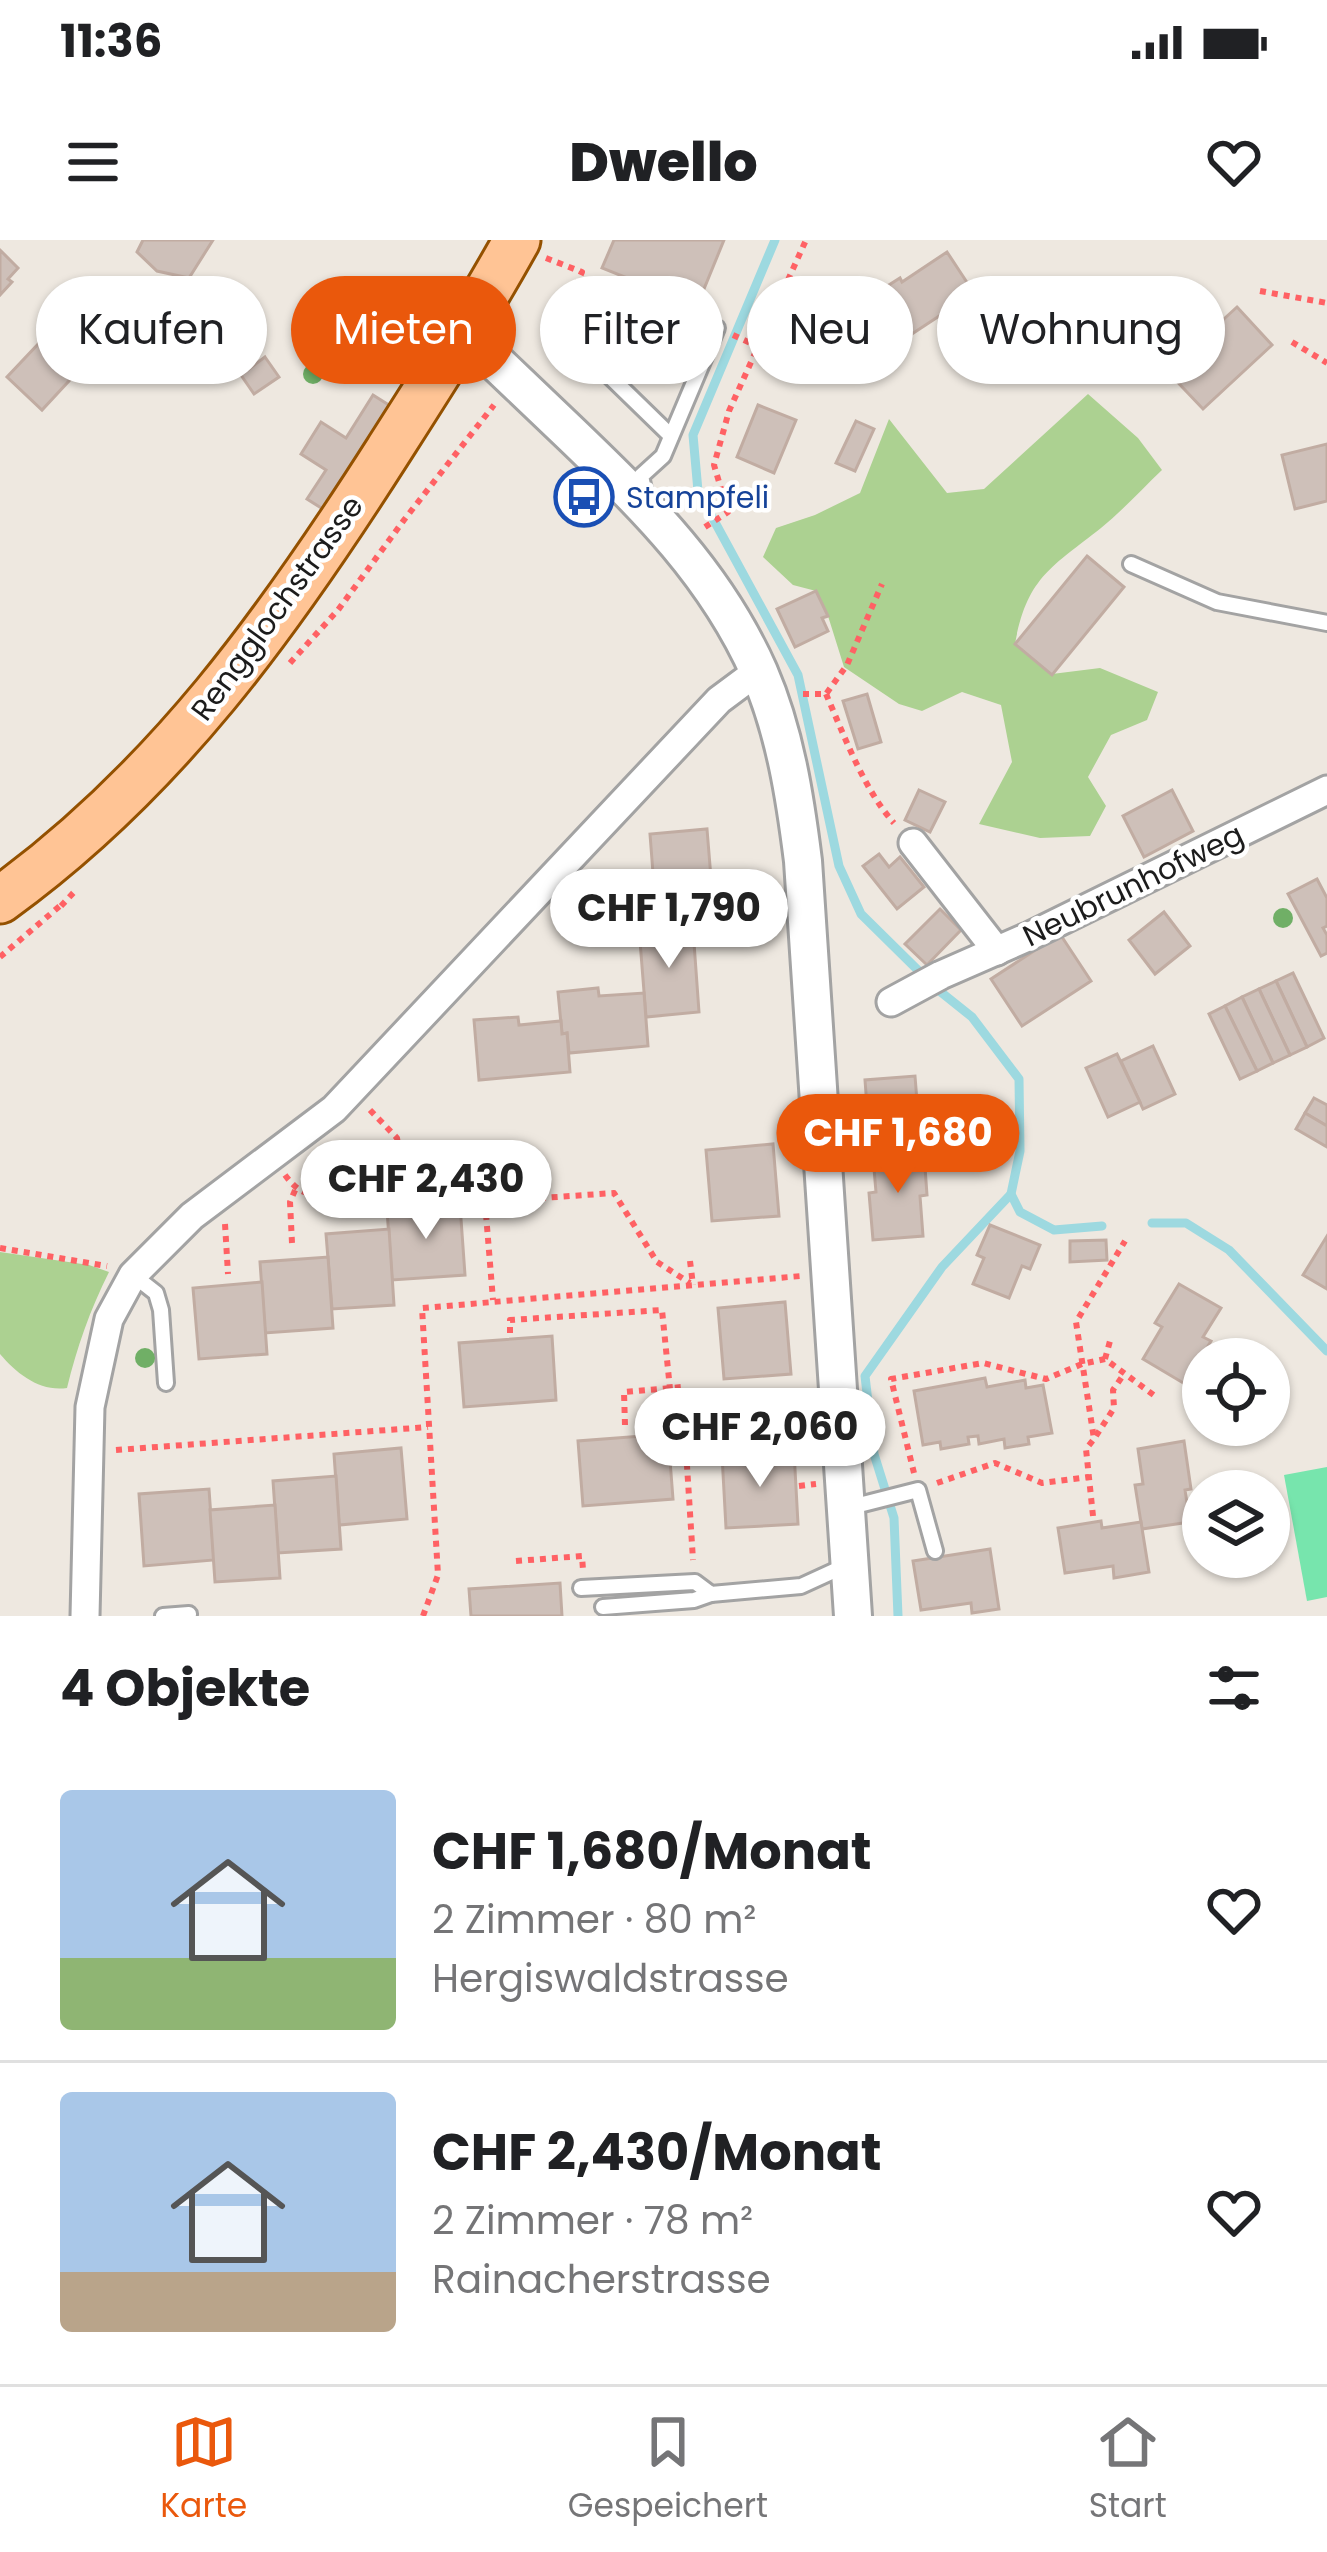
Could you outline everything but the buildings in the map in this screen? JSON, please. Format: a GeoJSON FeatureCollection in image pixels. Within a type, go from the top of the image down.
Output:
{"type":"FeatureCollection","features":[{"type":"Feature","properties":{"kind":"main road","name":"Rengglochstrasse"},"geometry":{"type":"LineString","coordinates":[[506,276],[527,247]]}},
{"type":"Feature","properties":{"kind":"main road","name":"Rengglochstrasse"},"geometry":{"type":"LineString","coordinates":[[0,900],[65,851],[121,799],[220,692],[330,542],[431,384]]}},
{"type":"Feature","properties":{"kind":"street"},"geometry":{"type":"LineString","coordinates":[[516,382],[650,512],[714,591],[758,671],[795,790],[857,1505],[850,1564],[853,1616]]}},
{"type":"Feature","properties":{"kind":"street"},"geometry":{"type":"LineString","coordinates":[[85,1616],[90,1407],[109,1319],[133,1275],[192,1216],[334,1109],[719,700],[758,671]]}},
{"type":"Feature","properties":{"kind":"street","name":"Neubrunhofweg"},"geometry":{"type":"LineString","coordinates":[[913,842],[997,951],[1327,790]]}},
{"type":"Feature","properties":{"kind":"street"},"geometry":{"type":"LineString","coordinates":[[891,1002],[997,951]]}},
{"type":"Feature","properties":{"kind":"lane"},"geometry":{"type":"LineString","coordinates":[[618,384],[671,436]]}},
{"type":"Feature","properties":{"kind":"lane"},"geometry":{"type":"LineString","coordinates":[[650,512],[640,476],[663,456],[693,384]]}},
{"type":"Feature","properties":{"kind":"lane"},"geometry":{"type":"LineString","coordinates":[[1131,564],[1217,602],[1327,622]]}},
{"type":"Feature","properties":{"kind":"lane"},"geometry":{"type":"LineString","coordinates":[[133,1275],[156,1294],[161,1310],[166,1383]]}},
{"type":"Feature","properties":{"kind":"lane"},"geometry":{"type":"LineString","coordinates":[[857,1505],[912,1491],[935,1551]]}},
{"type":"Feature","properties":{"kind":"lane"},"geometry":{"type":"LineString","coordinates":[[603,1607],[801,1586],[850,1564]]}},
{"type":"Feature","properties":{"kind":"lane"},"geometry":{"type":"LineString","coordinates":[[581,1588],[694,1582],[711,1594]]}},
{"type":"Feature","properties":{"kind":"lane"},"geometry":{"type":"LineString","coordinates":[[163,1616],[189,1613]]}},
{"type":"Feature","properties":{"kind":"path"},"geometry":{"type":"LineString","coordinates":[[707,525],[728,512],[714,465],[729,411],[753,344],[806,240]]}},
{"type":"Feature","properties":{"kind":"path"},"geometry":{"type":"LineString","coordinates":[[527,247],[582,272],[580,276]]}},
{"type":"Feature","properties":{"kind":"path"},"geometry":{"type":"LineString","coordinates":[[1260,291],[1327,303]]}},
{"type":"Feature","properties":{"kind":"path"},"geometry":{"type":"LineString","coordinates":[[1292,342],[1327,363]]}},
{"type":"Feature","properties":{"kind":"path"},"geometry":{"type":"LineString","coordinates":[[826,694],[847,665],[881,584]]}},
{"type":"Feature","properties":{"kind":"path"},"geometry":{"type":"LineString","coordinates":[[811,693],[826,694]]}},
{"type":"Feature","properties":{"kind":"path"},"geometry":{"type":"LineString","coordinates":[[826,694],[884,812],[913,842]]}},
{"type":"Feature","properties":{"kind":"path"},"geometry":{"type":"LineString","coordinates":[[364,1103],[397,1138],[404,1182]]}},
{"type":"Feature","properties":{"kind":"path"},"geometry":{"type":"LineString","coordinates":[[282,1173],[311,1195],[468,1173],[483,1183],[494,1302]]}},
{"type":"Feature","properties":{"kind":"path"},"geometry":{"type":"LineString","coordinates":[[292,1243],[290,1202],[296,1187]]}},
{"type":"Feature","properties":{"kind":"path"},"geometry":{"type":"LineString","coordinates":[[484,1202],[614,1192],[657,1262],[692,1285]]}},
{"type":"Feature","properties":{"kind":"path"},"geometry":{"type":"LineString","coordinates":[[224,1215],[228,1274]]}},
{"type":"Feature","properties":{"kind":"path"},"geometry":{"type":"LineString","coordinates":[[1094,1438],[1076,1322],[1125,1241]]}},
{"type":"Feature","properties":{"kind":"path"},"geometry":{"type":"LineString","coordinates":[[0,1248],[100,1264],[133,1275]]}},
{"type":"Feature","properties":{"kind":"path"},"geometry":{"type":"LineString","coordinates":[[690,1262],[692,1285]]}},
{"type":"Feature","properties":{"kind":"path"},"geometry":{"type":"LineString","coordinates":[[423,1616],[438,1575],[422,1308],[810,1276]]}},
{"type":"Feature","properties":{"kind":"path"},"geometry":{"type":"LineString","coordinates":[[511,1334],[510,1320],[662,1310],[670,1389]]}},
{"type":"Feature","properties":{"kind":"path"},"geometry":{"type":"LineString","coordinates":[[1105,1359],[1110,1341]]}},
{"type":"Feature","properties":{"kind":"path"},"geometry":{"type":"LineString","coordinates":[[1089,1477],[1042,1483],[995,1463],[912,1491],[891,1379],[983,1363],[1046,1379],[1105,1359]]}},
{"type":"Feature","properties":{"kind":"path"},"geometry":{"type":"LineString","coordinates":[[1105,1359],[1155,1396]]}},
{"type":"Feature","properties":{"kind":"path"},"geometry":{"type":"LineString","coordinates":[[1094,1516],[1086,1449],[1114,1408],[1113,1390],[1124,1374]]}},
{"type":"Feature","properties":{"kind":"path"},"geometry":{"type":"LineString","coordinates":[[625,1425],[624,1392],[682,1388],[694,1582]]}},
{"type":"Feature","properties":{"kind":"path"},"geometry":{"type":"LineString","coordinates":[[106,1449],[428,1427]]}},
{"type":"Feature","properties":{"kind":"path"},"geometry":{"type":"LineString","coordinates":[[799,1486],[812,1484]]}},
{"type":"Feature","properties":{"kind":"path"},"geometry":{"type":"LineString","coordinates":[[516,1561],[582,1556],[581,1588]]}},
{"type":"Feature","properties":{"kind":"green space"},"geometry":{"type":"Polygon","coordinates":[[[1088,394],[1138,438],[1162,470],[1044,576],[1027,603],[1015,644],[1052,674],[1100,668],[1158,692],[1147,720],[1111,735],[1088,777],[1106,806],[1090,836],[1040,838],[979,824],[1012,762],[1001,705],[962,692],[922,711],[899,704],[844,667],[816,591],[793,585],[763,557],[776,528],[860,493],[889,419],[947,493],[984,489],[1088,394]]]}},
{"type":"Feature","properties":{"kind":"green space"},"geometry":{"type":"Polygon","coordinates":[[[0,1252],[109,1272],[67,1388],[30,1380],[0,1354],[0,1252]]]}},
{"type":"Feature","properties":{"kind":"green space"},"geometry":{"type":"Polygon","coordinates":[[[1327,1467],[1327,1597],[1307,1601],[1290,1508],[1290,1474],[1327,1467]]]}},
{"type":"Feature","properties":{"kind":"waterway"},"geometry":{"type":"LineString","coordinates":[[775,240],[693,435],[698,491],[798,675],[839,866],[861,914],[972,1017],[1019,1079],[1020,1151],[1011,1194],[1020,1212],[1054,1230],[1102,1226]]}},
{"type":"Feature","properties":{"kind":"waterway"},"geometry":{"type":"LineString","coordinates":[[898,1616],[894,1518],[874,1454],[865,1376],[942,1267],[1011,1194]]}},
{"type":"Feature","properties":{"kind":"waterway"},"geometry":{"type":"LineString","coordinates":[[1152,1223],[1186,1223],[1229,1250],[1327,1351]]}},
{"type":"Feature","properties":{"kind":"place","name":"Stampfeli"},"geometry":{"type":"Point","coordinates":[584,497]}}]}
